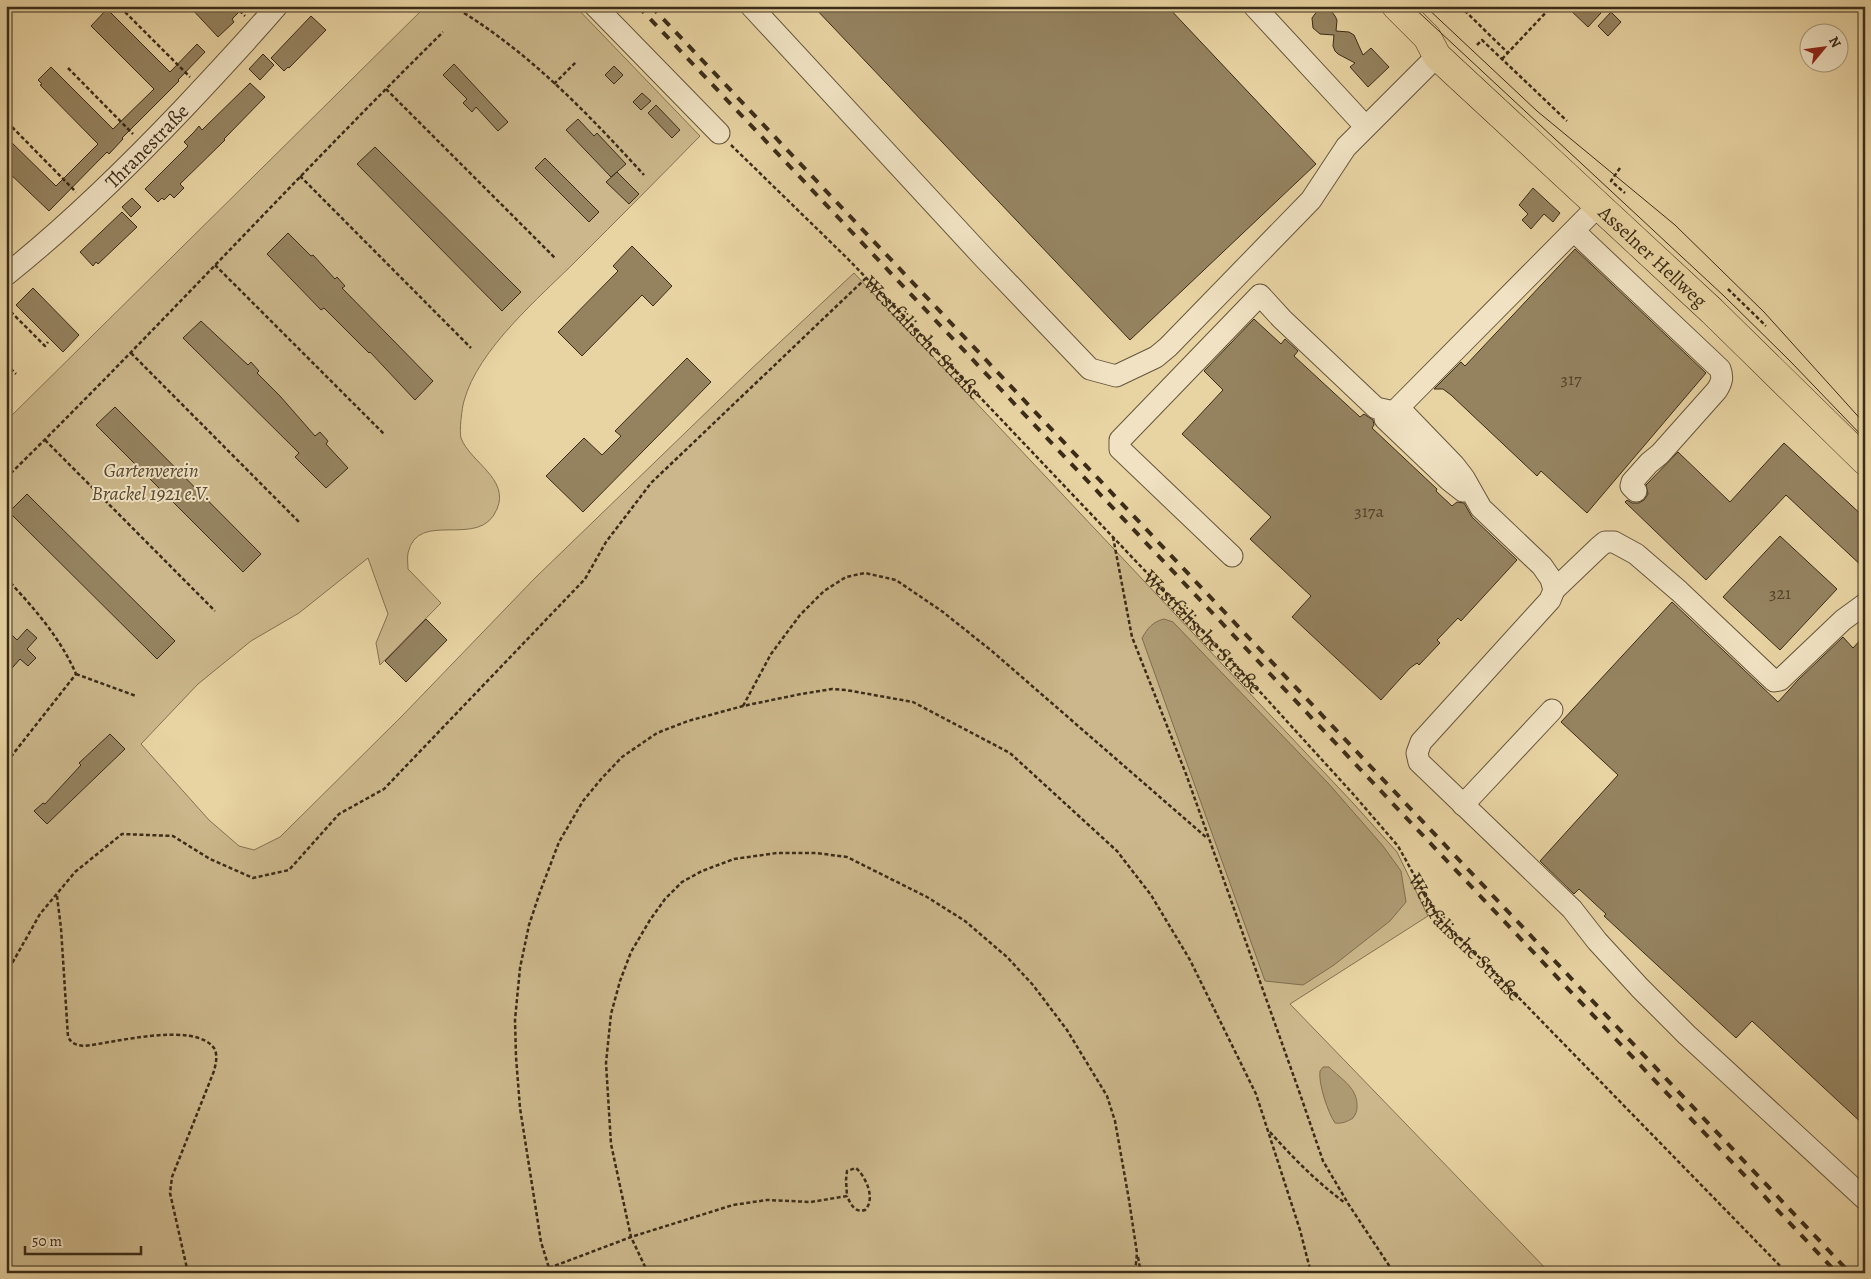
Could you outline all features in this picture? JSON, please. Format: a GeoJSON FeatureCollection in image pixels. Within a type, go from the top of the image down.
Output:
{"type":"FeatureCollection","features":[{"type":"Feature","properties":{"kind":"main road"},"geometry":{"type":"LineString","coordinates":[[1375,6],[1418,50],[1437,56]]}},
{"type":"Feature","properties":{"kind":"main road"},"geometry":{"type":"LineString","coordinates":[[1396,6],[1427,37],[1437,56]]}},
{"type":"Feature","properties":{"kind":"main road","name":"Asselner Hellweg"},"geometry":{"type":"LineString","coordinates":[[1437,56],[1724,323],[1865,461]]}},
{"type":"Feature","properties":{"kind":"street","name":"Thranestraße"},"geometry":{"type":"LineString","coordinates":[[6,275],[62,230],[147,147],[277,6]]}},
{"type":"Feature","properties":{"kind":"street"},"geometry":{"type":"LineString","coordinates":[[596,6],[719,133]]}},
{"type":"Feature","properties":{"kind":"street"},"geometry":{"type":"LineString","coordinates":[[751,6],[984,258],[1090,369],[1116,376],[1156,357],[1193,322],[1311,200],[1346,147],[1365,126],[1437,56]]}},
{"type":"Feature","properties":{"kind":"street"},"geometry":{"type":"LineString","coordinates":[[1254,6],[1365,126]]}},
{"type":"Feature","properties":{"kind":"street"},"geometry":{"type":"LineString","coordinates":[[1393,413],[1598,206]]}},
{"type":"Feature","properties":{"kind":"street"},"geometry":{"type":"LineString","coordinates":[[1574,231],[1720,368],[1722,375],[1721,384],[1717,390],[1661,459],[1649,462],[1632,482],[1631,486],[1636,491]]}},
{"type":"Feature","properties":{"kind":"street"},"geometry":{"type":"LineString","coordinates":[[1232,556],[1120,449],[1120,440],[1260,295],[1282,319],[1376,408],[1393,413],[1449,480],[1474,498],[1481,508],[1542,566],[1551,579],[1554,590]]}},
{"type":"Feature","properties":{"kind":"street"},"geometry":{"type":"LineString","coordinates":[[1865,604],[1830,631],[1780,680],[1774,681],[1679,591],[1636,554],[1614,542],[1605,542],[1554,590],[1550,600],[1421,742],[1417,753],[1419,762],[1572,909],[1596,941],[1686,1035],[1865,1199]]}},
{"type":"Feature","properties":{"kind":"street"},"geometry":{"type":"LineString","coordinates":[[1463,805],[1552,710]]}},
{"type":"Feature","properties":{"kind":"path"},"geometry":{"type":"LineString","coordinates":[[1460,6],[1508,52]]}},
{"type":"Feature","properties":{"kind":"path"},"geometry":{"type":"LineString","coordinates":[[1502,59],[1552,6]]}},
{"type":"Feature","properties":{"kind":"path"},"geometry":{"type":"LineString","coordinates":[[125,12],[202,89]]}},
{"type":"Feature","properties":{"kind":"path"},"geometry":{"type":"LineString","coordinates":[[464,13],[488,28],[554,84],[597,124],[644,175]]}},
{"type":"Feature","properties":{"kind":"path"},"geometry":{"type":"LineString","coordinates":[[6,478],[131,353],[300,176],[443,32]]}},
{"type":"Feature","properties":{"kind":"path"},"geometry":{"type":"LineString","coordinates":[[1477,45],[1482,40],[1567,122]]}},
{"type":"Feature","properties":{"kind":"path"},"geometry":{"type":"LineString","coordinates":[[554,84],[576,62]]}},
{"type":"Feature","properties":{"kind":"path"},"geometry":{"type":"LineString","coordinates":[[68,68],[147,147]]}},
{"type":"Feature","properties":{"kind":"path"},"geometry":{"type":"LineString","coordinates":[[386,89],[556,259]]}},
{"type":"Feature","properties":{"kind":"path"},"geometry":{"type":"LineString","coordinates":[[12,127],[88,204]]}},
{"type":"Feature","properties":{"kind":"path","name":"Westfälische Straße"},"geometry":{"type":"LineString","coordinates":[[719,133],[866,278],[1263,695],[1391,836],[1404,855],[1424,895],[1443,925],[1482,960],[1787,1273]]}},
{"type":"Feature","properties":{"kind":"path"},"geometry":{"type":"LineString","coordinates":[[1620,168],[1611,181],[1625,193]]}},
{"type":"Feature","properties":{"kind":"path"},"geometry":{"type":"LineString","coordinates":[[300,176],[471,348]]}},
{"type":"Feature","properties":{"kind":"path"},"geometry":{"type":"LineString","coordinates":[[214,265],[384,434]]}},
{"type":"Feature","properties":{"kind":"path"},"geometry":{"type":"LineString","coordinates":[[6,974],[40,914],[57,896],[75,872],[122,834],[173,836],[210,859],[253,878],[289,870],[339,814],[384,789],[585,579],[606,542],[651,483],[866,278]]}},
{"type":"Feature","properties":{"kind":"path"},"geometry":{"type":"LineString","coordinates":[[1728,289],[1766,326]]}},
{"type":"Feature","properties":{"kind":"path"},"geometry":{"type":"LineString","coordinates":[[6,307],[45,346],[48,342]]}},
{"type":"Feature","properties":{"kind":"path"},"geometry":{"type":"LineString","coordinates":[[23,324],[26,320]]}},
{"type":"Feature","properties":{"kind":"path"},"geometry":{"type":"LineString","coordinates":[[131,353],[300,523]]}},
{"type":"Feature","properties":{"kind":"path"},"geometry":{"type":"LineString","coordinates":[[7,366],[16,374]]}},
{"type":"Feature","properties":{"kind":"path"},"geometry":{"type":"LineString","coordinates":[[45,440],[215,611]]}},
{"type":"Feature","properties":{"kind":"path"},"geometry":{"type":"LineString","coordinates":[[1112,536],[1132,637],[1186,774],[1323,1161],[1348,1206],[1394,1273]]}},
{"type":"Feature","properties":{"kind":"path"},"geometry":{"type":"LineString","coordinates":[[743,706],[771,654],[800,615],[824,591],[846,577],[865,573],[896,580],[943,612],[993,652],[1208,839]]}},
{"type":"Feature","properties":{"kind":"path"},"geometry":{"type":"LineString","coordinates":[[6,578],[49,627],[68,656],[76,674],[136,696]]}},
{"type":"Feature","properties":{"kind":"path"},"geometry":{"type":"LineString","coordinates":[[6,586],[10,582]]}},
{"type":"Feature","properties":{"kind":"path"},"geometry":{"type":"LineString","coordinates":[[6,763],[76,674]]}},
{"type":"Feature","properties":{"kind":"path"},"geometry":{"type":"LineString","coordinates":[[548,1273],[549,1268],[542,1242],[520,1108],[516,1057],[516,1020],[520,968],[529,925],[559,842],[583,801],[602,778],[622,757],[658,733],[688,721],[743,706],[832,689],[913,702],[1010,753],[1117,851],[1151,895],[1190,960],[1256,1094],[1300,1230],[1311,1273]]}},
{"type":"Feature","properties":{"kind":"path"},"geometry":{"type":"LineString","coordinates":[[648,1273],[631,1237],[612,1144],[606,1063],[611,1014],[620,981],[631,952],[650,920],[665,899],[682,882],[702,871],[734,859],[777,853],[816,853],[847,857],[927,897],[965,921],[1007,957],[1032,985],[1066,1030],[1107,1096],[1115,1121],[1141,1273]]}},
{"type":"Feature","properties":{"kind":"path"},"geometry":{"type":"LineString","coordinates":[[57,896],[68,1037],[71,1042],[84,1046],[168,1034],[188,1035],[203,1039],[214,1049],[217,1060],[214,1070],[172,1177],[170,1193],[188,1273]]}},
{"type":"Feature","properties":{"kind":"path"},"geometry":{"type":"LineString","coordinates":[[1268,1129],[1290,1155],[1348,1206]]}},
{"type":"Feature","properties":{"kind":"path"},"geometry":{"type":"LineString","coordinates":[[856,1168],[867,1186],[869,1206],[865,1210],[853,1208],[847,1196],[847,1171],[856,1168]]}},
{"type":"Feature","properties":{"kind":"path"},"geometry":{"type":"LineString","coordinates":[[549,1268],[631,1237],[733,1205],[767,1200],[794,1203],[811,1202],[847,1196]]}},
{"type":"Feature","properties":{"kind":"path"},"geometry":{"type":"LineString","coordinates":[[1135,1273],[1137,1253]]}},
{"type":"Feature","properties":{"kind":"green space","name":"Gartenverein Brackel 1921 e.V."},"geometry":{"type":"Polygon","coordinates":[[[426,6],[575,6],[700,136],[529,307],[496,343],[482,362],[471,382],[464,401],[460,435],[472,455],[494,480],[500,498],[497,509],[489,521],[477,527],[464,530],[436,530],[424,533],[414,540],[408,553],[408,569],[441,603],[380,665],[376,643],[388,614],[368,558],[299,613],[251,641],[198,684],[141,744],[209,820],[239,846],[254,850],[280,837],[402,716],[535,578],[749,371],[854,273],[1397,852],[1428,916],[1290,1004],[1550,1273],[6,1273],[6,421],[426,6]]]}},
{"type":"Feature","properties":{"kind":"shaded area"},"geometry":{"type":"Polygon","coordinates":[[[1164,619],[1173,622],[1328,783],[1383,846],[1401,871],[1406,902],[1390,921],[1334,965],[1303,985],[1265,981],[1142,638],[1151,626],[1164,619]]]}},
{"type":"Feature","properties":{"kind":"shaded area"},"geometry":{"type":"Polygon","coordinates":[[[1323,1067],[1329,1067],[1352,1089],[1355,1095],[1357,1111],[1353,1118],[1348,1121],[1335,1123],[1332,1118],[1324,1098],[1321,1083],[1320,1071],[1323,1067]]]}},
{"type":"Feature","properties":{"kind":"building"},"geometry":{"type":"Polygon","coordinates":[[[189,6],[245,6],[232,19],[234,22],[218,37],[189,6]]]}},
{"type":"Feature","properties":{"kind":"building"},"geometry":{"type":"Polygon","coordinates":[[[813,6],[1167,6],[1316,164],[1130,340],[813,6]]]}},
{"type":"Feature","properties":{"kind":"building"},"geometry":{"type":"Polygon","coordinates":[[[1566,6],[1594,6],[1601,13],[1588,27],[1566,6]]]}},
{"type":"Feature","properties":{"kind":"building"},"geometry":{"type":"Polygon","coordinates":[[[107,9],[170,72],[197,44],[205,52],[109,154],[107,152],[49,211],[6,170],[6,137],[56,186],[98,144],[40,85],[42,84],[38,80],[51,67],[113,129],[154,89],[91,26],[107,9]]]}},
{"type":"Feature","properties":{"kind":"building"},"geometry":{"type":"Polygon","coordinates":[[[1322,9],[1332,12],[1335,16],[1337,20],[1336,31],[1349,32],[1354,35],[1363,55],[1371,48],[1389,67],[1368,87],[1350,67],[1355,63],[1335,51],[1333,46],[1334,35],[1320,34],[1313,28],[1312,18],[1318,10],[1322,9]]]}},
{"type":"Feature","properties":{"kind":"building"},"geometry":{"type":"Polygon","coordinates":[[[1611,12],[1621,22],[1608,36],[1598,26],[1611,12]]]}},
{"type":"Feature","properties":{"kind":"building"},"geometry":{"type":"Polygon","coordinates":[[[311,16],[326,30],[284,71],[271,58],[311,16]]]}},
{"type":"Feature","properties":{"kind":"building"},"geometry":{"type":"Polygon","coordinates":[[[263,54],[274,65],[260,80],[249,69],[263,54]]]}},
{"type":"Feature","properties":{"kind":"building"},"geometry":{"type":"Polygon","coordinates":[[[454,64],[508,122],[498,131],[476,107],[472,112],[463,103],[467,99],[443,75],[454,64]]]}},
{"type":"Feature","properties":{"kind":"building"},"geometry":{"type":"Polygon","coordinates":[[[614,66],[623,75],[614,84],[605,75],[614,66]]]}},
{"type":"Feature","properties":{"kind":"building"},"geometry":{"type":"Polygon","coordinates":[[[250,83],[265,97],[180,184],[184,188],[174,198],[170,194],[164,200],[162,198],[158,202],[145,189],[188,146],[184,142],[199,126],[202,130],[250,83]]]}},
{"type":"Feature","properties":{"kind":"building"},"geometry":{"type":"Polygon","coordinates":[[[642,93],[651,101],[641,110],[633,102],[642,93]]]}},
{"type":"Feature","properties":{"kind":"building"},"geometry":{"type":"Polygon","coordinates":[[[656,105],[680,130],[672,138],[648,113],[656,105]]]}},
{"type":"Feature","properties":{"kind":"building"},"geometry":{"type":"Polygon","coordinates":[[[578,119],[594,136],[597,133],[626,164],[611,177],[566,130],[578,119]]]}},
{"type":"Feature","properties":{"kind":"building"},"geometry":{"type":"Polygon","coordinates":[[[375,147],[521,292],[502,311],[357,164],[375,147]]]}},
{"type":"Feature","properties":{"kind":"building"},"geometry":{"type":"Polygon","coordinates":[[[545,158],[599,212],[589,222],[535,168],[545,158]]]}},
{"type":"Feature","properties":{"kind":"building"},"geometry":{"type":"Polygon","coordinates":[[[617,172],[639,194],[629,204],[606,182],[617,172]]]}},
{"type":"Feature","properties":{"kind":"building"},"geometry":{"type":"Polygon","coordinates":[[[1533,188],[1560,213],[1553,222],[1544,214],[1531,229],[1522,220],[1528,214],[1519,205],[1533,188]]]}},
{"type":"Feature","properties":{"kind":"building"},"geometry":{"type":"Polygon","coordinates":[[[132,198],[141,207],[131,217],[122,207],[132,198]]]}},
{"type":"Feature","properties":{"kind":"building"},"geometry":{"type":"Polygon","coordinates":[[[122,212],[137,227],[98,264],[96,262],[93,266],[80,252],[122,212]]]}},
{"type":"Feature","properties":{"kind":"building"},"geometry":{"type":"Polygon","coordinates":[[[288,233],[311,256],[313,255],[335,279],[337,277],[345,286],[342,288],[433,381],[415,400],[370,352],[324,308],[321,310],[267,254],[288,233]]]}},
{"type":"Feature","properties":{"kind":"building"},"geometry":{"type":"Polygon","coordinates":[[[632,246],[672,286],[653,306],[642,295],[582,356],[558,332],[618,271],[613,266],[632,246]]]}},
{"type":"Feature","properties":{"kind":"building"},"geometry":{"type":"Polygon","coordinates":[[[1575,249],[1706,373],[1587,513],[1541,471],[1537,476],[1451,395],[1443,389],[1434,389],[1461,362],[1465,366],[1575,249]]]}},
{"type":"Feature","properties":{"kind":"building"},"geometry":{"type":"Polygon","coordinates":[[[33,288],[79,335],[63,352],[16,305],[33,288]]]}},
{"type":"Feature","properties":{"kind":"building"},"geometry":{"type":"Polygon","coordinates":[[[1254,319],[1281,344],[1285,339],[1298,351],[1294,356],[1360,417],[1364,414],[1373,420],[1374,425],[1372,428],[1437,489],[1436,491],[1452,506],[1457,502],[1464,503],[1472,517],[1517,560],[1461,621],[1458,618],[1437,640],[1440,643],[1419,665],[1417,663],[1410,668],[1381,700],[1292,617],[1311,596],[1250,539],[1271,517],[1182,434],[1223,390],[1204,371],[1254,319]]]}},
{"type":"Feature","properties":{"kind":"building"},"geometry":{"type":"Polygon","coordinates":[[[201,321],[248,365],[251,362],[259,371],[257,373],[315,436],[320,432],[328,441],[326,444],[348,468],[326,488],[295,457],[299,453],[183,338],[201,321]]]}},
{"type":"Feature","properties":{"kind":"building"},"geometry":{"type":"Polygon","coordinates":[[[687,358],[711,382],[583,512],[546,476],[584,438],[602,455],[621,436],[615,431],[687,358]]]}},
{"type":"Feature","properties":{"kind":"building"},"geometry":{"type":"Polygon","coordinates":[[[115,407],[261,554],[243,572],[96,425],[115,407]]]}},
{"type":"Feature","properties":{"kind":"building"},"geometry":{"type":"Polygon","coordinates":[[[1784,443],[1865,518],[1865,569],[1786,495],[1706,580],[1625,502],[1627,500],[1632,503],[1639,503],[1644,500],[1648,494],[1646,485],[1678,452],[1730,502],[1784,443]]]}},
{"type":"Feature","properties":{"kind":"building"},"geometry":{"type":"Polygon","coordinates":[[[27,494],[175,641],[157,659],[9,512],[27,494]]]}},
{"type":"Feature","properties":{"kind":"building"},"geometry":{"type":"Polygon","coordinates":[[[1780,536],[1837,589],[1780,650],[1723,597],[1780,536]]]}},
{"type":"Feature","properties":{"kind":"building"},"geometry":{"type":"Polygon","coordinates":[[[1672,602],[1778,702],[1843,637],[1853,648],[1865,635],[1865,1126],[1752,1021],[1736,1038],[1604,916],[1606,914],[1579,889],[1574,894],[1540,861],[1618,775],[1561,722],[1672,602]]]}},
{"type":"Feature","properties":{"kind":"building"},"geometry":{"type":"Polygon","coordinates":[[[426,619],[447,640],[406,682],[385,661],[426,619]]]}},
{"type":"Feature","properties":{"kind":"building"},"geometry":{"type":"Polygon","coordinates":[[[6,629],[17,640],[27,629],[37,638],[27,649],[36,658],[28,666],[20,659],[6,675],[6,653],[10,648],[6,645],[6,629]]]}},
{"type":"Feature","properties":{"kind":"building"},"geometry":{"type":"Polygon","coordinates":[[[110,734],[125,749],[47,824],[34,811],[43,803],[45,804],[81,765],[79,763],[110,734]]]}},
{"type":"Feature","properties":{"kind":"tram line"},"geometry":{"type":"LineString","coordinates":[[1412,6],[1724,296],[1865,439]]}},
{"type":"Feature","properties":{"kind":"tram line"},"geometry":{"type":"LineString","coordinates":[[1425,6],[1537,111],[1675,225],[1764,312],[1865,424]]}},
{"type":"Feature","properties":{"kind":"railway"},"geometry":{"type":"LineString","coordinates":[[638,6],[1837,1273]]}},
{"type":"Feature","properties":{"kind":"railway"},"geometry":{"type":"LineString","coordinates":[[651,6],[1850,1273]]}}]}
